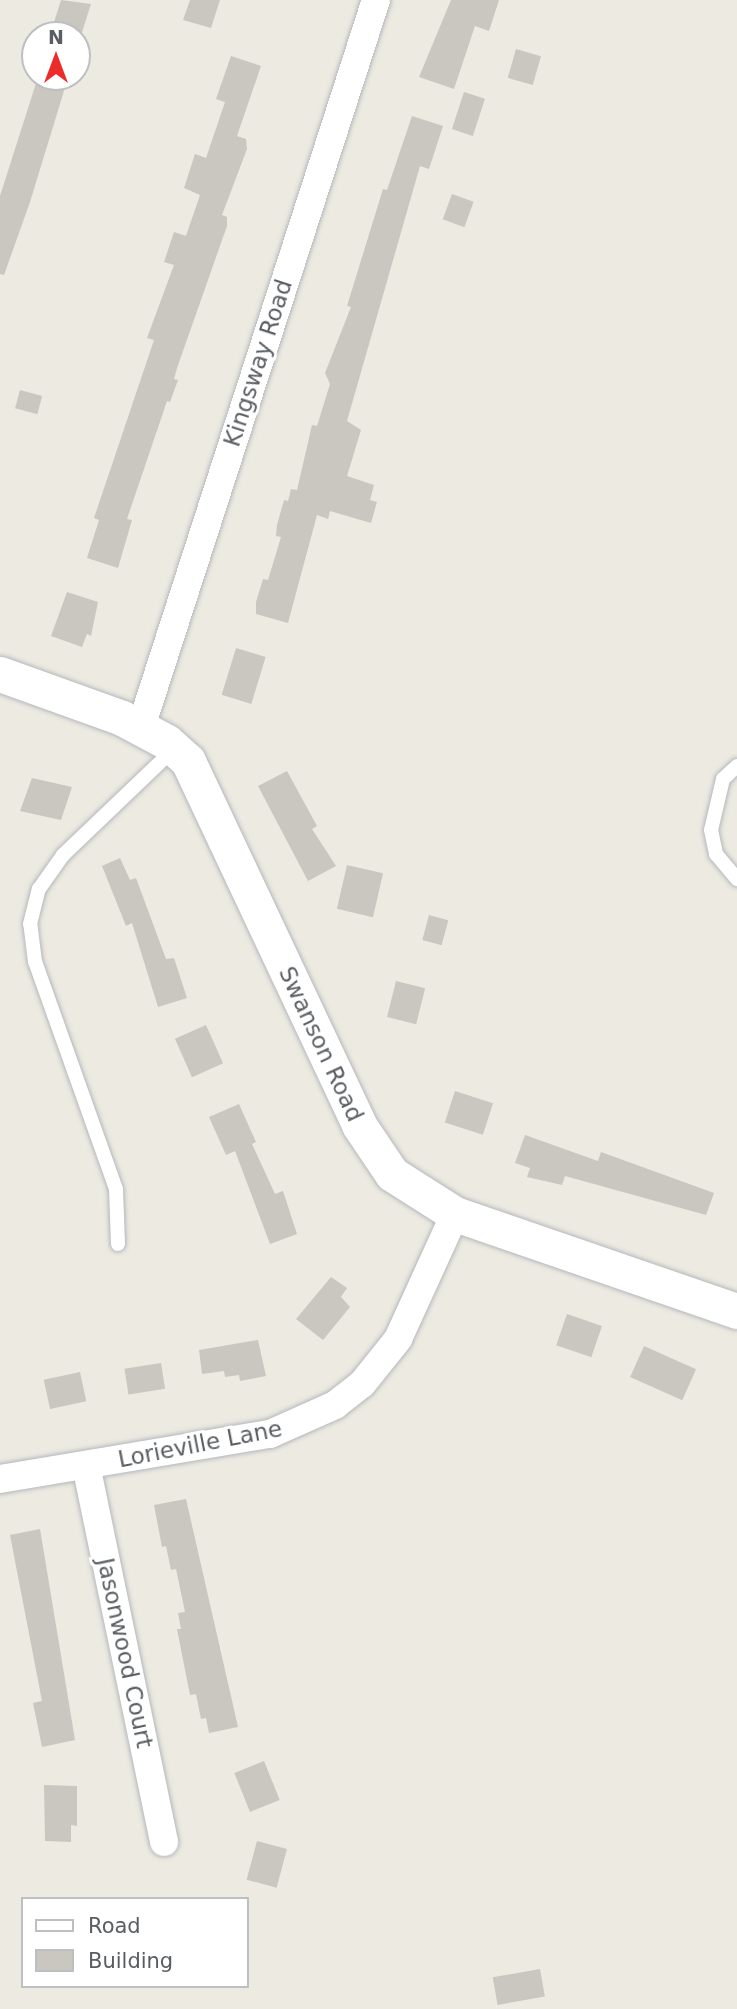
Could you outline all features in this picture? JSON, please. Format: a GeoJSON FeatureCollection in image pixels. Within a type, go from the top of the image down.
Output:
{"type":"FeatureCollection","features":[{"type":"Feature","properties":{"kind":"street","name":"Kingsway Road"},"geometry":{"type":"LineString","coordinates":[[141,727],[376,0]]}},
{"type":"Feature","properties":{"kind":"street","name":"Swanson Road"},"geometry":{"type":"LineString","coordinates":[[0,674],[141,727],[175,748],[197,776],[369,1144],[405,1184],[455,1214],[737,1311]]}},
{"type":"Feature","properties":{"kind":"street","name":"Lorieville Lane"},"geometry":{"type":"LineString","coordinates":[[0,1479],[270,1434],[335,1405],[362,1384],[398,1339],[455,1214]]}},
{"type":"Feature","properties":{"kind":"street","name":"Jasonwood Court"},"geometry":{"type":"LineString","coordinates":[[86,1465],[164,1842]]}},
{"type":"Feature","properties":{"kind":"lane"},"geometry":{"type":"LineString","coordinates":[[118,1244],[116,1189],[39,974],[30,925],[39,889],[63,855],[175,748]]}},
{"type":"Feature","properties":{"kind":"lane"},"geometry":{"type":"LineString","coordinates":[[737,766],[723,779],[711,830],[716,854],[737,879]]}},
{"type":"Feature","properties":{"kind":"building"},"geometry":{"type":"Polygon","coordinates":[[[61,0],[91,4],[86,21],[54,21],[61,0]]]}},
{"type":"Feature","properties":{"kind":"building"},"geometry":{"type":"Polygon","coordinates":[[[190,0],[220,0],[211,28],[183,20],[190,0]]]}},
{"type":"Feature","properties":{"kind":"building"},"geometry":{"type":"Polygon","coordinates":[[[451,0],[499,0],[489,31],[475,26],[454,89],[419,77],[451,0]]]}},
{"type":"Feature","properties":{"kind":"building"},"geometry":{"type":"Polygon","coordinates":[[[516,49],[541,56],[533,85],[508,78],[516,49]]]}},
{"type":"Feature","properties":{"kind":"building"},"geometry":{"type":"Polygon","coordinates":[[[231,56],[261,66],[237,136],[246,139],[247,149],[222,215],[227,217],[227,226],[177,368],[174,379],[178,380],[170,402],[167,401],[127,519],[132,520],[118,568],[87,558],[99,520],[94,518],[154,340],[147,338],[174,265],[164,262],[174,232],[186,236],[200,195],[184,188],[195,154],[206,158],[225,102],[216,99],[231,56]]]}},
{"type":"Feature","properties":{"kind":"building"},"geometry":{"type":"Polygon","coordinates":[[[34,91],[64,91],[30,202],[4,275],[0,274],[0,196],[34,91]]]}},
{"type":"Feature","properties":{"kind":"building"},"geometry":{"type":"Polygon","coordinates":[[[464,92],[485,99],[473,136],[452,129],[464,92]]]}},
{"type":"Feature","properties":{"kind":"building"},"geometry":{"type":"Polygon","coordinates":[[[412,116],[443,126],[429,169],[420,166],[347,421],[361,430],[347,476],[374,485],[370,500],[377,502],[371,523],[330,511],[328,519],[317,515],[288,623],[256,614],[256,602],[263,579],[268,580],[281,537],[276,536],[284,500],[288,501],[291,489],[297,490],[312,425],[317,426],[330,384],[325,373],[351,307],[347,306],[383,189],[387,190],[412,116]]]}},
{"type":"Feature","properties":{"kind":"building"},"geometry":{"type":"Polygon","coordinates":[[[452,194],[474,202],[464,227],[443,219],[452,194]]]}},
{"type":"Feature","properties":{"kind":"building"},"geometry":{"type":"Polygon","coordinates":[[[20,390],[42,396],[37,414],[15,408],[20,390]]]}},
{"type":"Feature","properties":{"kind":"building"},"geometry":{"type":"Polygon","coordinates":[[[67,592],[98,602],[91,636],[87,634],[82,647],[51,636],[67,592]]]}},
{"type":"Feature","properties":{"kind":"building"},"geometry":{"type":"Polygon","coordinates":[[[236,648],[266,657],[251,704],[222,695],[236,648]]]}},
{"type":"Feature","properties":{"kind":"building"},"geometry":{"type":"Polygon","coordinates":[[[287,771],[317,826],[312,829],[336,866],[308,881],[258,786],[287,771]]]}},
{"type":"Feature","properties":{"kind":"building"},"geometry":{"type":"Polygon","coordinates":[[[32,778],[72,787],[61,820],[20,811],[32,778]]]}},
{"type":"Feature","properties":{"kind":"building"},"geometry":{"type":"Polygon","coordinates":[[[120,858],[130,880],[136,878],[166,959],[174,958],[187,998],[158,1007],[132,923],[126,926],[102,866],[120,858]]]}},
{"type":"Feature","properties":{"kind":"building"},"geometry":{"type":"Polygon","coordinates":[[[347,865],[383,873],[373,917],[337,909],[347,865]]]}},
{"type":"Feature","properties":{"kind":"building"},"geometry":{"type":"Polygon","coordinates":[[[429,915],[448,920],[442,945],[422,940],[429,915]]]}},
{"type":"Feature","properties":{"kind":"building"},"geometry":{"type":"Polygon","coordinates":[[[396,981],[425,988],[416,1024],[387,1017],[396,981]]]}},
{"type":"Feature","properties":{"kind":"building"},"geometry":{"type":"Polygon","coordinates":[[[206,1025],[223,1063],[192,1077],[175,1039],[206,1025]]]}},
{"type":"Feature","properties":{"kind":"building"},"geometry":{"type":"Polygon","coordinates":[[[455,1091],[493,1103],[483,1135],[445,1122],[455,1091]]]}},
{"type":"Feature","properties":{"kind":"building"},"geometry":{"type":"Polygon","coordinates":[[[239,1104],[256,1142],[252,1144],[275,1194],[283,1191],[297,1234],[270,1244],[235,1151],[226,1155],[209,1117],[239,1104]]]}},
{"type":"Feature","properties":{"kind":"building"},"geometry":{"type":"Polygon","coordinates":[[[525,1135],[598,1161],[601,1152],[714,1193],[706,1215],[565,1176],[562,1185],[527,1177],[530,1168],[515,1163],[525,1135]]]}},
{"type":"Feature","properties":{"kind":"building"},"geometry":{"type":"Polygon","coordinates":[[[331,1277],[347,1288],[341,1297],[350,1307],[323,1340],[296,1319],[331,1277]]]}},
{"type":"Feature","properties":{"kind":"building"},"geometry":{"type":"Polygon","coordinates":[[[567,1314],[602,1326],[591,1357],[556,1345],[567,1314]]]}},
{"type":"Feature","properties":{"kind":"building"},"geometry":{"type":"Polygon","coordinates":[[[258,1340],[266,1376],[240,1381],[239,1375],[225,1377],[224,1371],[202,1374],[199,1350],[258,1340]]]}},
{"type":"Feature","properties":{"kind":"building"},"geometry":{"type":"Polygon","coordinates":[[[644,1346],[696,1369],[682,1400],[630,1377],[644,1346]]]}},
{"type":"Feature","properties":{"kind":"building"},"geometry":{"type":"Polygon","coordinates":[[[161,1363],[165,1389],[129,1394],[124,1369],[161,1363]]]}},
{"type":"Feature","properties":{"kind":"building"},"geometry":{"type":"Polygon","coordinates":[[[80,1372],[86,1401],[50,1409],[44,1380],[80,1372]]]}},
{"type":"Feature","properties":{"kind":"building"},"geometry":{"type":"Polygon","coordinates":[[[186,1499],[238,1727],[209,1733],[206,1718],[201,1719],[196,1694],[190,1695],[177,1629],[181,1629],[178,1613],[185,1612],[176,1569],[171,1570],[166,1546],[162,1547],[154,1505],[186,1499]]]}},
{"type":"Feature","properties":{"kind":"building"},"geometry":{"type":"Polygon","coordinates":[[[40,1529],[75,1740],[42,1747],[33,1703],[42,1701],[10,1535],[40,1529]]]}},
{"type":"Feature","properties":{"kind":"building"},"geometry":{"type":"Polygon","coordinates":[[[264,1761],[280,1800],[250,1812],[234,1773],[264,1761]]]}},
{"type":"Feature","properties":{"kind":"building"},"geometry":{"type":"Polygon","coordinates":[[[44,1785],[77,1786],[77,1826],[71,1825],[71,1842],[45,1841],[44,1785]]]}},
{"type":"Feature","properties":{"kind":"building"},"geometry":{"type":"Polygon","coordinates":[[[257,1841],[287,1849],[277,1888],[247,1880],[257,1841]]]}},
{"type":"Feature","properties":{"kind":"building"},"geometry":{"type":"Polygon","coordinates":[[[540,1969],[545,1997],[498,2005],[493,1977],[540,1969]]]}}]}
